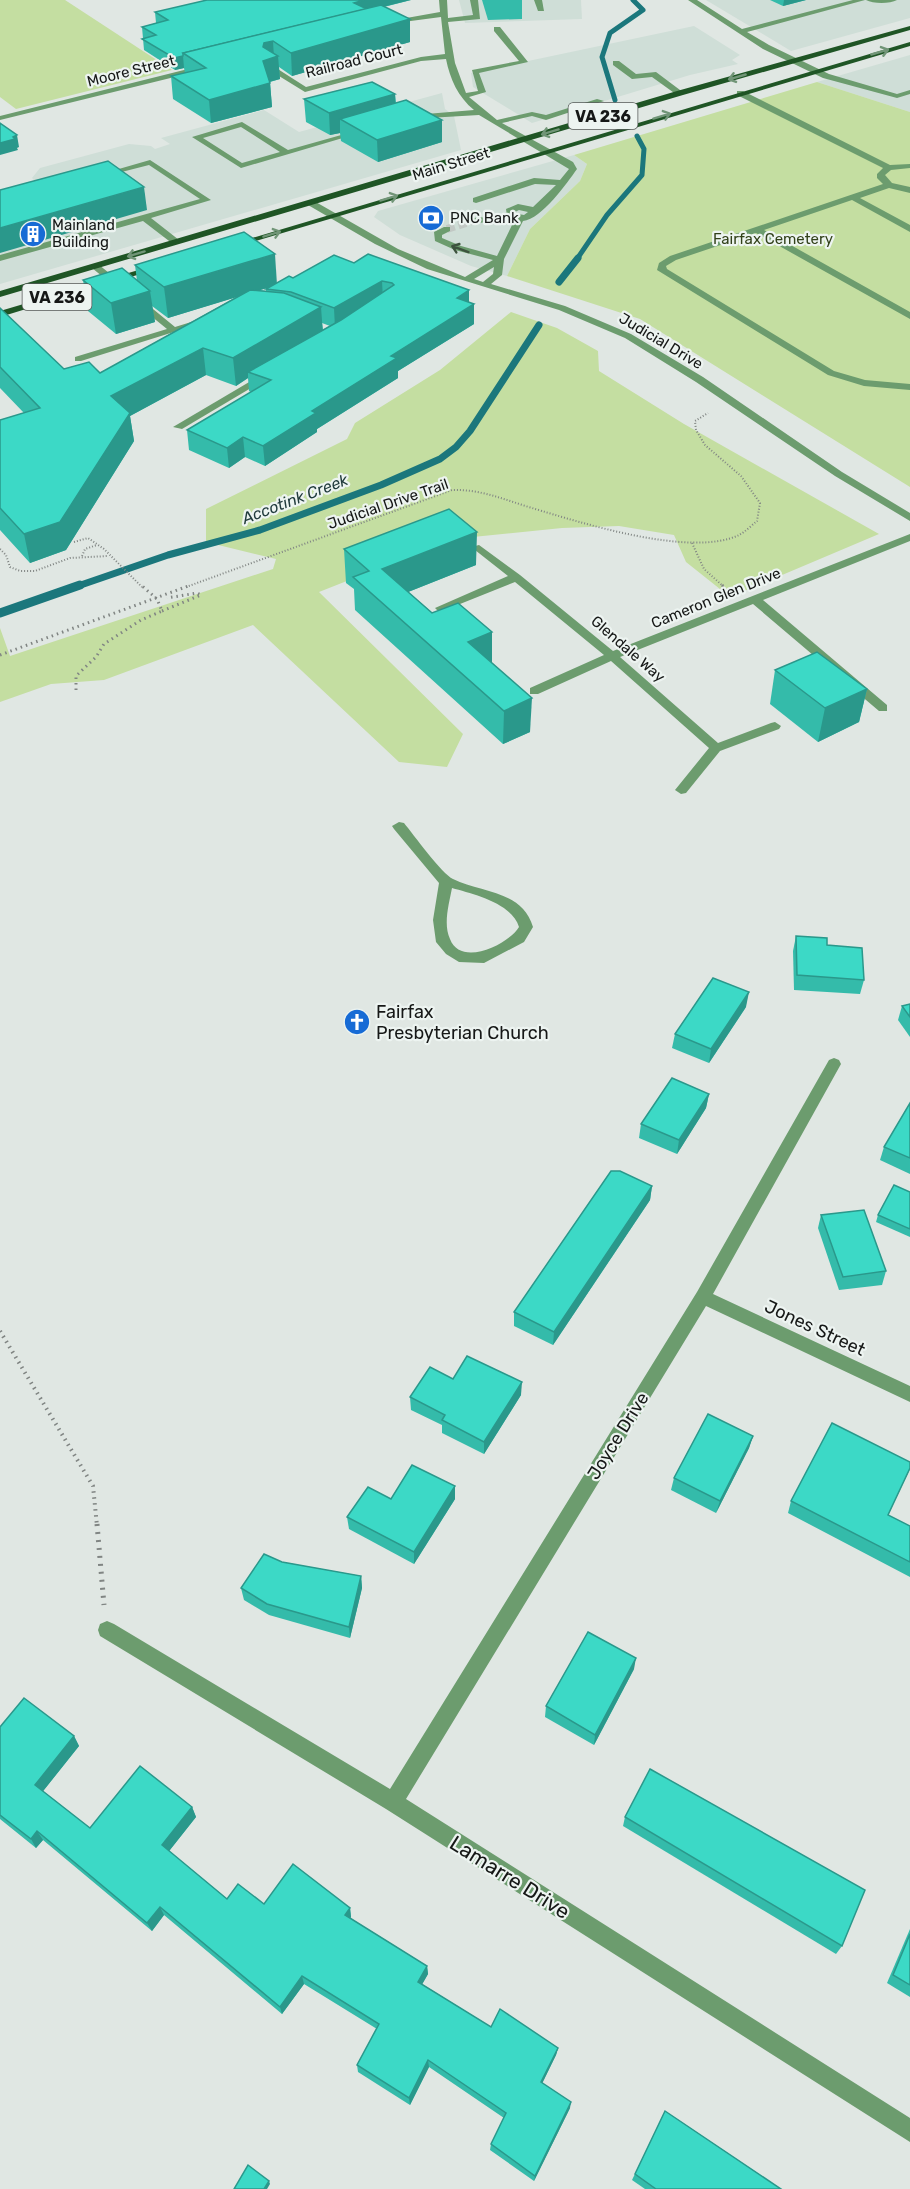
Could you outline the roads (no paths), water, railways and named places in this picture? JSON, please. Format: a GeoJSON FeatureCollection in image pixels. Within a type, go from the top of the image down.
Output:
{"type":"FeatureCollection","features":[{"type":"Feature","properties":{"kind":"main road","name":"Main Street"},"geometry":{"type":"LineString","coordinates":[[0,294],[680,93],[910,28]]}},
{"type":"Feature","properties":{"kind":"main road","name":"Main Street"},"geometry":{"type":"LineString","coordinates":[[230,246],[910,44]]}},
{"type":"Feature","properties":{"kind":"main road","name":"VA 236"},"geometry":{"type":"LineString","coordinates":[[0,314],[161,267]]}},
{"type":"Feature","properties":{"kind":"street"},"geometry":{"type":"LineString","coordinates":[[443,0],[450,56],[464,96],[483,112],[570,164],[573,169],[564,183],[534,210],[531,216],[519,219],[475,220]]}},
{"type":"Feature","properties":{"kind":"street"},"geometry":{"type":"LineString","coordinates":[[378,24],[412,17],[477,17],[474,0]]}},
{"type":"Feature","properties":{"kind":"street"},"geometry":{"type":"LineString","coordinates":[[538,0],[540,9]]}},
{"type":"Feature","properties":{"kind":"street"},"geometry":{"type":"LineString","coordinates":[[692,0],[741,31],[826,76],[897,96],[910,92]]}},
{"type":"Feature","properties":{"kind":"street"},"geometry":{"type":"LineString","coordinates":[[741,31],[861,0]]}},
{"type":"Feature","properties":{"kind":"street"},"geometry":{"type":"LineString","coordinates":[[870,0],[893,0]]}},
{"type":"Feature","properties":{"kind":"street"},"geometry":{"type":"LineString","coordinates":[[464,96],[482,92],[475,72],[524,62],[497,29]]}},
{"type":"Feature","properties":{"kind":"street","name":"Railroad Court"},"geometry":{"type":"LineString","coordinates":[[270,68],[305,90],[421,59],[450,56]]}},
{"type":"Feature","properties":{"kind":"street"},"geometry":{"type":"LineString","coordinates":[[616,63],[635,77],[653,74],[680,93]]}},
{"type":"Feature","properties":{"kind":"street","name":"Moore Street"},"geometry":{"type":"LineString","coordinates":[[0,118],[218,64]]}},
{"type":"Feature","properties":{"kind":"street"},"geometry":{"type":"LineString","coordinates":[[740,93],[889,168]]}},
{"type":"Feature","properties":{"kind":"street"},"geometry":{"type":"LineString","coordinates":[[498,122],[532,114],[546,118],[600,101]]}},
{"type":"Feature","properties":{"kind":"street"},"geometry":{"type":"LineString","coordinates":[[409,117],[483,112]]}},
{"type":"Feature","properties":{"kind":"street"},"geometry":{"type":"LineString","coordinates":[[286,153],[242,124],[196,137],[241,166],[286,153],[365,130]]}},
{"type":"Feature","properties":{"kind":"street"},"geometry":{"type":"LineString","coordinates":[[0,258],[207,200],[150,162],[94,177]]}},
{"type":"Feature","properties":{"kind":"street"},"geometry":{"type":"LineString","coordinates":[[910,166],[889,168],[880,174],[880,178],[889,185],[910,190]]}},
{"type":"Feature","properties":{"kind":"street"},"geometry":{"type":"LineString","coordinates":[[476,200],[534,181],[564,183]]}},
{"type":"Feature","properties":{"kind":"street"},"geometry":{"type":"LineString","coordinates":[[889,185],[673,258],[662,265],[662,270],[831,373],[864,383],[910,387]]}},
{"type":"Feature","properties":{"kind":"street"},"geometry":{"type":"LineString","coordinates":[[854,198],[910,229]]}},
{"type":"Feature","properties":{"kind":"street","name":"Judicial Drive"},"geometry":{"type":"LineString","coordinates":[[311,203],[412,260],[466,280],[569,311],[627,336],[675,365],[863,492],[910,518]]}},
{"type":"Feature","properties":{"kind":"street"},"geometry":{"type":"LineString","coordinates":[[144,217],[176,242]]}},
{"type":"Feature","properties":{"kind":"street"},"geometry":{"type":"LineString","coordinates":[[485,285],[497,275],[500,260],[519,219]]}},
{"type":"Feature","properties":{"kind":"street"},"geometry":{"type":"LineString","coordinates":[[447,230],[437,234],[438,239],[458,249],[500,260]]}},
{"type":"Feature","properties":{"kind":"street"},"geometry":{"type":"LineString","coordinates":[[758,230],[910,316]]}},
{"type":"Feature","properties":{"kind":"street"},"geometry":{"type":"LineString","coordinates":[[466,280],[500,260]]}},
{"type":"Feature","properties":{"kind":"street"},"geometry":{"type":"LineString","coordinates":[[95,266],[115,280],[172,329]]}},
{"type":"Feature","properties":{"kind":"street"},"geometry":{"type":"LineString","coordinates":[[78,359],[172,329],[219,318]]}},
{"type":"Feature","properties":{"kind":"street"},"geometry":{"type":"LineString","coordinates":[[178,428],[278,370]]}},
{"type":"Feature","properties":{"kind":"street","name":"Cameron Glen Drive"},"geometry":{"type":"LineString","coordinates":[[534,691],[612,656],[910,537]]}},
{"type":"Feature","properties":{"kind":"street","name":"Glendale Way"},"geometry":{"type":"LineString","coordinates":[[478,548],[612,656],[716,748]]}},
{"type":"Feature","properties":{"kind":"street"},"geometry":{"type":"LineString","coordinates":[[441,608],[516,577]]}},
{"type":"Feature","properties":{"kind":"street"},"geometry":{"type":"LineString","coordinates":[[750,601],[883,708]]}},
{"type":"Feature","properties":{"kind":"street"},"geometry":{"type":"LineString","coordinates":[[681,790],[716,748],[775,726]]}},
{"type":"Feature","properties":{"kind":"street"},"geometry":{"type":"LineString","coordinates":[[399,826],[446,882],[495,896],[523,917],[526,927],[519,939],[479,959],[464,958],[451,950],[443,942],[440,920],[446,882]]}},
{"type":"Feature","properties":{"kind":"street","name":"Joyce Drive"},"geometry":{"type":"LineString","coordinates":[[393,1803],[703,1297],[834,1064]]}},
{"type":"Feature","properties":{"kind":"street","name":"Jones Street"},"geometry":{"type":"LineString","coordinates":[[703,1297],[910,1394]]}},
{"type":"Feature","properties":{"kind":"street","name":"Lamarre Drive"},"geometry":{"type":"LineString","coordinates":[[107,1630],[393,1803],[910,2131]]}},
{"type":"Feature","properties":{"kind":"waterway","name":"Accotink Creek"},"geometry":{"type":"LineString","coordinates":[[615,100],[602,57],[610,33],[643,10],[633,0]]}},
{"type":"Feature","properties":{"kind":"waterway","name":"Accotink Creek"},"geometry":{"type":"LineString","coordinates":[[577,259],[607,215],[642,175],[644,149],[637,136]]}},
{"type":"Feature","properties":{"kind":"waterway","name":"Accotink Creek"},"geometry":{"type":"LineString","coordinates":[[559,282],[578,258]]}},
{"type":"Feature","properties":{"kind":"waterway","name":"Accotink Creek"},"geometry":{"type":"LineString","coordinates":[[75,587],[168,555],[260,530],[381,485],[440,459],[456,447],[470,431],[539,325]]}},
{"type":"Feature","properties":{"kind":"waterway","name":"Accotink Creek"},"geometry":{"type":"LineString","coordinates":[[0,613],[80,585]]}},
{"type":"Feature","properties":{"kind":"tunnel"},"geometry":{"type":"LineString","coordinates":[[447,229],[475,220]]}},
{"type":"Feature","properties":{"kind":"place","name":"PNC Bank"},"geometry":{"type":"Point","coordinates":[431,218]}},
{"type":"Feature","properties":{"kind":"place","name":"Mainland Building"},"geometry":{"type":"Point","coordinates":[33,234]}},
{"type":"Feature","properties":{"kind":"place","name":"Fairfax Presbyterian Church"},"geometry":{"type":"Point","coordinates":[357,1022]}},
{"type":"Feature","properties":{"kind":"park label","name":"Fairfax Cemetery"},"geometry":{"type":"Point","coordinates":[773,239]}}]}
